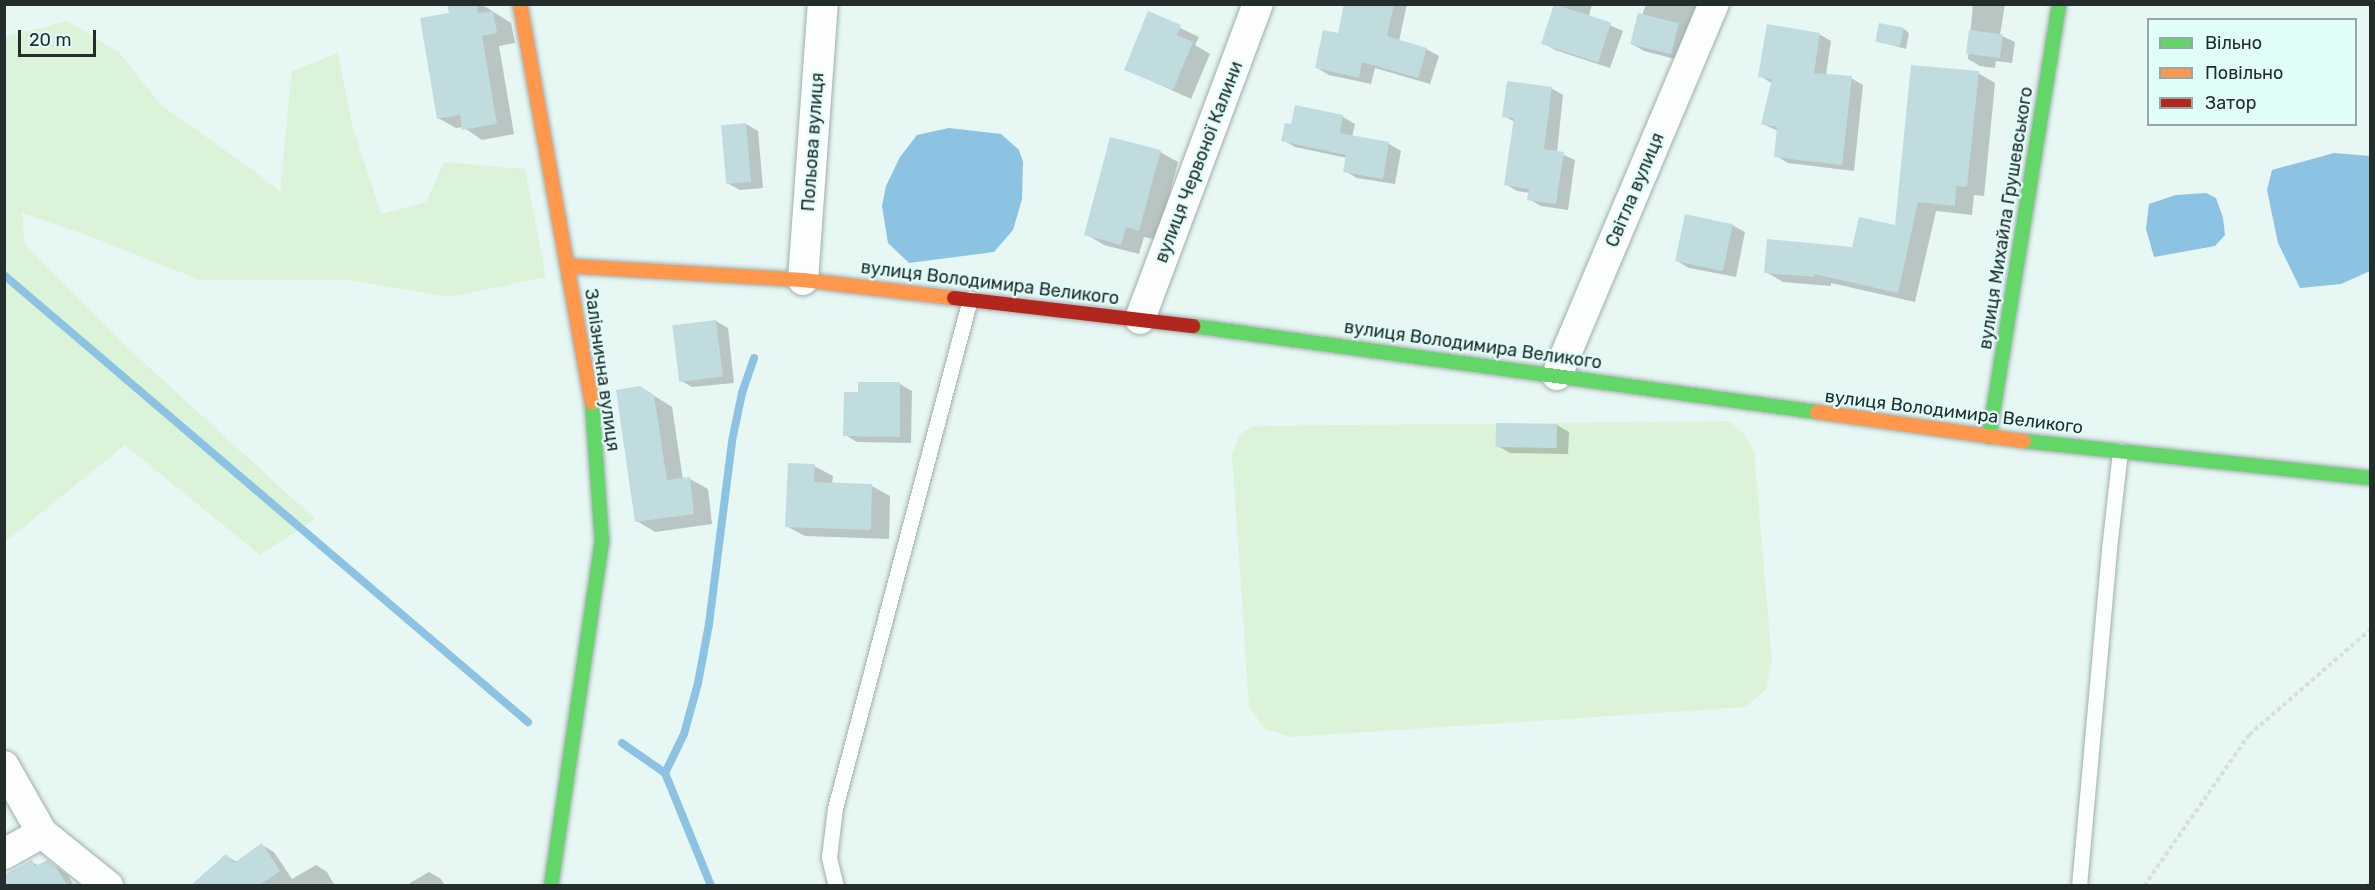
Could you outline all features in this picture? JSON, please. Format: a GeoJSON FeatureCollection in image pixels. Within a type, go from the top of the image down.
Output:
{"type":"FeatureCollection","features":[{"type":"Feature","properties":{"kind":"street","name":"Залізнична вулиця"},"geometry":{"type":"LineString","coordinates":[[520,4],[594,417],[602,542],[551,885]]}},
{"type":"Feature","properties":{"kind":"street","name":"Польова вулиця"},"geometry":{"type":"LineString","coordinates":[[803,280],[823,4]]}},
{"type":"Feature","properties":{"kind":"street","name":"Світла вулиця"},"geometry":{"type":"LineString","coordinates":[[1557,375],[1714,4]]}},
{"type":"Feature","properties":{"kind":"street","name":"вулиця Михайла Грушевського"},"geometry":{"type":"LineString","coordinates":[[1989,437],[2059,4]]}},
{"type":"Feature","properties":{"kind":"street","name":"вулиця Червоної Калини"},"geometry":{"type":"LineString","coordinates":[[1140,319],[1253,10]]}},
{"type":"Feature","properties":{"kind":"street","name":"вулиця Володимира Великого"},"geometry":{"type":"LineString","coordinates":[[568,266],[803,280],[970,299],[1140,319],[1557,375],[1989,437],[2370,478]]}},
{"type":"Feature","properties":{"kind":"street"},"geometry":{"type":"LineString","coordinates":[[4,766],[42,833],[108,885]]}},
{"type":"Feature","properties":{"kind":"street"},"geometry":{"type":"LineString","coordinates":[[4,854],[42,833]]}},
{"type":"Feature","properties":{"kind":"lane"},"geometry":{"type":"LineString","coordinates":[[836,885],[829,857],[835,808],[970,299]]}},
{"type":"Feature","properties":{"kind":"lane"},"geometry":{"type":"LineString","coordinates":[[2079,885],[2120,451]]}},
{"type":"Feature","properties":{"kind":"path"},"geometry":{"type":"LineString","coordinates":[[2144,885],[2248,735],[2370,630]]}},
{"type":"Feature","properties":{"kind":"green space"},"geometry":{"type":"Polygon","coordinates":[[[67,21],[119,52],[161,105],[253,170],[280,192],[292,71],[338,53],[352,124],[381,214],[426,202],[444,162],[525,169],[546,277],[449,297],[349,280],[200,280],[84,234],[22,213],[25,244],[127,347],[315,519],[260,555],[125,445],[5,542],[5,37],[67,21]]]}},
{"type":"Feature","properties":{"kind":"green space"},"geometry":{"type":"Polygon","coordinates":[[[1729,421],[1744,434],[1754,452],[1772,661],[1766,689],[1746,707],[1292,737],[1265,729],[1249,707],[1232,455],[1239,435],[1253,426],[1729,421]]]}},
{"type":"Feature","properties":{"kind":"water"},"geometry":{"type":"Polygon","coordinates":[[[949,128],[1001,134],[1019,150],[1023,162],[1022,199],[1013,230],[994,252],[909,263],[888,243],[882,206],[886,186],[900,157],[917,135],[949,128]]]}},
{"type":"Feature","properties":{"kind":"water"},"geometry":{"type":"Polygon","coordinates":[[[2334,153],[2370,156],[2370,271],[2341,284],[2300,288],[2278,243],[2267,190],[2272,170],[2334,153]]]}},
{"type":"Feature","properties":{"kind":"water"},"geometry":{"type":"Polygon","coordinates":[[[2206,193],[2216,198],[2223,218],[2225,235],[2215,246],[2154,257],[2146,229],[2149,204],[2176,195],[2206,193]]]}},
{"type":"Feature","properties":{"kind":"building"},"geometry":{"type":"Polygon","coordinates":[[[447,4],[477,4],[478,13],[493,11],[497,33],[482,36],[497,124],[462,130],[460,115],[437,119],[420,18],[449,13],[447,4]]]}},
{"type":"Feature","properties":{"kind":"building"},"geometry":{"type":"Polygon","coordinates":[[[1344,4],[1394,4],[1387,36],[1427,48],[1418,78],[1362,62],[1359,78],[1315,68],[1323,30],[1338,33],[1344,4]]]}},
{"type":"Feature","properties":{"kind":"building"},"geometry":{"type":"Polygon","coordinates":[[[1554,4],[1611,23],[1598,62],[1541,44],[1554,4]]]}},
{"type":"Feature","properties":{"kind":"building"},"geometry":{"type":"Polygon","coordinates":[[[1148,11],[1181,25],[1177,35],[1193,42],[1173,90],[1124,70],[1148,11]]]}},
{"type":"Feature","properties":{"kind":"building"},"geometry":{"type":"Polygon","coordinates":[[[1638,13],[1679,23],[1671,54],[1630,44],[1638,13]]]}},
{"type":"Feature","properties":{"kind":"building"},"geometry":{"type":"Polygon","coordinates":[[[1879,23],[1904,28],[1900,46],[1875,42],[1879,23]]]}},
{"type":"Feature","properties":{"kind":"building"},"geometry":{"type":"Polygon","coordinates":[[[1767,24],[1820,33],[1814,73],[1852,76],[1842,165],[1774,157],[1777,127],[1761,124],[1772,79],[1758,77],[1767,24]]]}},
{"type":"Feature","properties":{"kind":"building"},"geometry":{"type":"Polygon","coordinates":[[[1969,30],[2003,34],[2000,58],[1966,54],[1969,30]]]}},
{"type":"Feature","properties":{"kind":"building"},"geometry":{"type":"Polygon","coordinates":[[[1911,65],[1979,71],[1967,187],[1956,186],[1955,206],[1918,202],[1898,293],[1814,274],[1814,277],[1764,273],[1767,239],[1852,247],[1859,217],[1895,225],[1911,65]]]}},
{"type":"Feature","properties":{"kind":"building"},"geometry":{"type":"Polygon","coordinates":[[[1507,81],[1552,87],[1544,149],[1564,152],[1556,204],[1527,200],[1529,189],[1504,185],[1514,118],[1502,117],[1507,81]]]}},
{"type":"Feature","properties":{"kind":"building"},"geometry":{"type":"Polygon","coordinates":[[[1295,105],[1343,115],[1340,133],[1389,142],[1383,179],[1343,172],[1346,155],[1281,141],[1285,123],[1291,124],[1295,105]]]}},
{"type":"Feature","properties":{"kind":"building"},"geometry":{"type":"Polygon","coordinates":[[[746,123],[751,182],[726,184],[721,125],[746,123]]]}},
{"type":"Feature","properties":{"kind":"building"},"geometry":{"type":"Polygon","coordinates":[[[1110,137],[1161,150],[1139,231],[1126,227],[1121,245],[1084,235],[1110,137]]]}},
{"type":"Feature","properties":{"kind":"building"},"geometry":{"type":"Polygon","coordinates":[[[1685,214],[1733,224],[1723,271],[1675,261],[1685,214]]]}},
{"type":"Feature","properties":{"kind":"building"},"geometry":{"type":"Polygon","coordinates":[[[716,320],[723,377],[679,382],[672,325],[716,320]]]}},
{"type":"Feature","properties":{"kind":"building"},"geometry":{"type":"Polygon","coordinates":[[[858,382],[900,382],[900,437],[843,436],[844,392],[858,392],[858,382]]]}},
{"type":"Feature","properties":{"kind":"building"},"geometry":{"type":"Polygon","coordinates":[[[640,386],[654,395],[667,480],[690,477],[694,514],[635,522],[616,390],[640,386]]]}},
{"type":"Feature","properties":{"kind":"building"},"geometry":{"type":"Polygon","coordinates":[[[1496,423],[1557,424],[1557,448],[1496,447],[1496,423]]]}},
{"type":"Feature","properties":{"kind":"building"},"geometry":{"type":"Polygon","coordinates":[[[788,463],[815,464],[814,482],[872,484],[871,530],[785,527],[788,463]]]}},
{"type":"Feature","properties":{"kind":"building"},"geometry":{"type":"Polygon","coordinates":[[[262,843],[280,871],[259,885],[191,885],[226,854],[234,863],[262,843]]]}},
{"type":"Feature","properties":{"kind":"building"},"geometry":{"type":"Polygon","coordinates":[[[32,860],[35,866],[48,860],[56,867],[67,885],[4,885],[4,875],[32,860]]]}},
{"type":"Feature","properties":{"kind":"waterway"},"geometry":{"type":"LineString","coordinates":[[4,275],[528,722]]}},
{"type":"Feature","properties":{"kind":"waterway"},"geometry":{"type":"LineString","coordinates":[[665,773],[684,734],[698,683],[709,624],[732,441],[742,393],[754,358]]}},
{"type":"Feature","properties":{"kind":"waterway"},"geometry":{"type":"LineString","coordinates":[[622,743],[665,773],[711,886]]}},
{"type":"Feature","properties":{"kind":"traffic: fast"},"geometry":{"type":"LineString","coordinates":[[1989,437],[2059,4]]}},
{"type":"Feature","properties":{"kind":"traffic: fast"},"geometry":{"type":"LineString","coordinates":[[1193,326],[1817,412]]}},
{"type":"Feature","properties":{"kind":"traffic: fast"},"geometry":{"type":"LineString","coordinates":[[551,886],[602,542],[592,403]]}},
{"type":"Feature","properties":{"kind":"traffic: fast"},"geometry":{"type":"LineString","coordinates":[[2024,441],[2370,478]]}},
{"type":"Feature","properties":{"kind":"traffic: slow"},"geometry":{"type":"LineString","coordinates":[[520,4],[592,403]]}},
{"type":"Feature","properties":{"kind":"traffic: slow"},"geometry":{"type":"LineString","coordinates":[[568,266],[803,280],[954,298]]}},
{"type":"Feature","properties":{"kind":"traffic: slow"},"geometry":{"type":"LineString","coordinates":[[1817,412],[2024,441]]}},
{"type":"Feature","properties":{"kind":"traffic: jam"},"geometry":{"type":"LineString","coordinates":[[954,298],[1193,326]]}}]}
